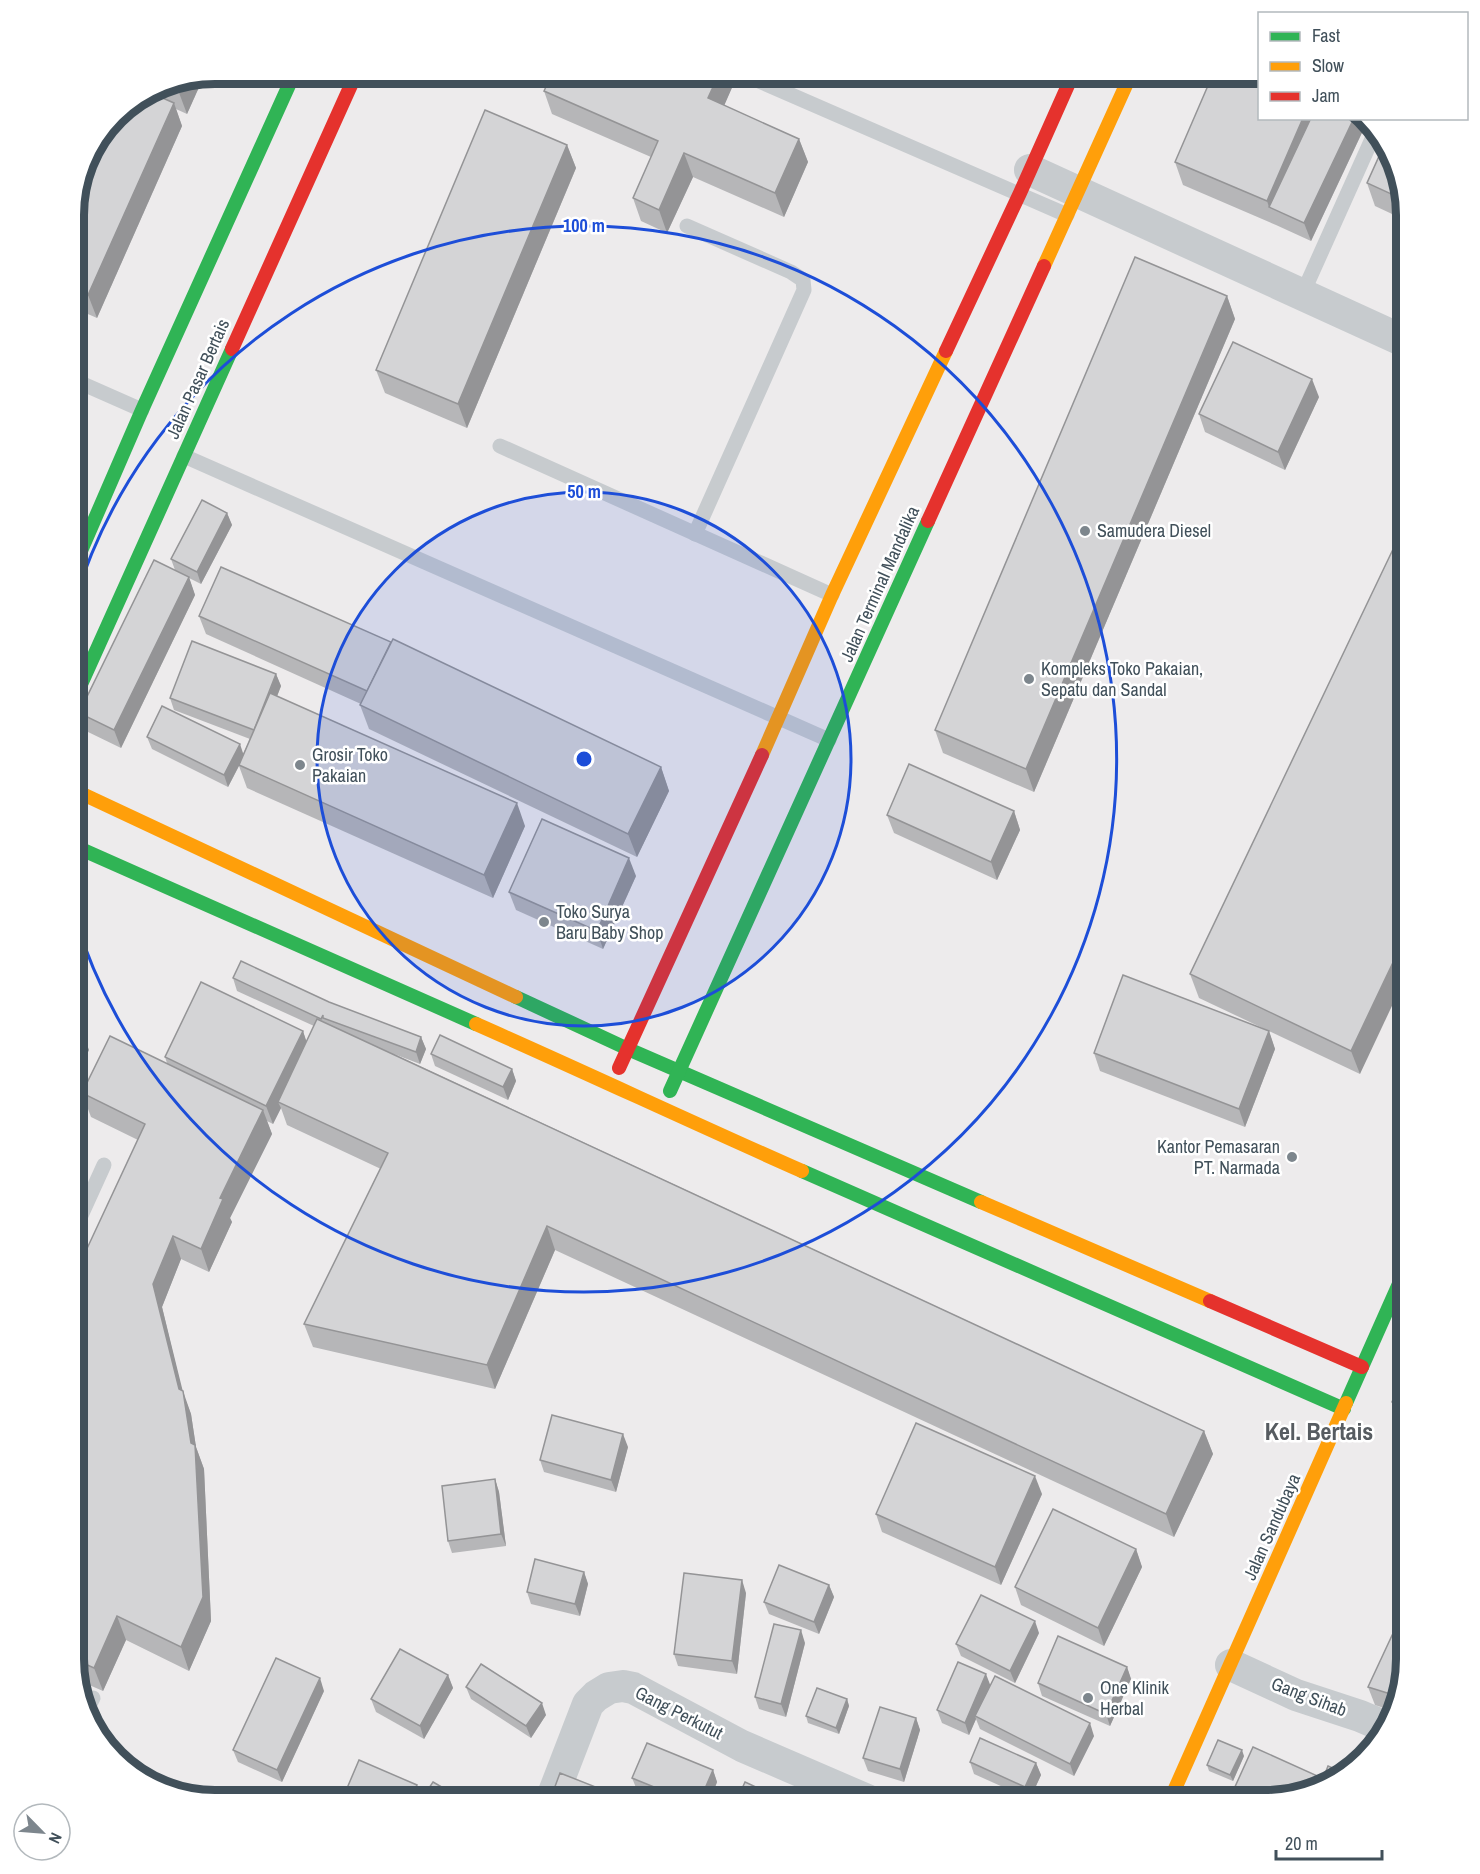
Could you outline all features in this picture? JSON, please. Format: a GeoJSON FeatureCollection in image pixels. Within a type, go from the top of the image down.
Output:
{"type":"FeatureCollection","features":[{"type":"Feature","properties":{"kind":"main road"},"geometry":{"type":"LineString","coordinates":[[84,544],[289,84]]}},
{"type":"Feature","properties":{"kind":"main road","name":"Jalan Pasar Bertais"},"geometry":{"type":"LineString","coordinates":[[84,678],[351,84]]}},
{"type":"Feature","properties":{"kind":"main road"},"geometry":{"type":"LineString","coordinates":[[611,1084],[779,718],[832,595],[1069,84]]}},
{"type":"Feature","properties":{"kind":"main road","name":"Jalan Terminal Mandalika"},"geometry":{"type":"LineString","coordinates":[[662,1109],[1126,84]]}},
{"type":"Feature","properties":{"kind":"main road"},"geometry":{"type":"LineString","coordinates":[[84,795],[628,1049],[1362,1367]]}},
{"type":"Feature","properties":{"kind":"main road"},"geometry":{"type":"LineString","coordinates":[[84,850],[294,942],[662,1109],[1344,1409]]}},
{"type":"Feature","properties":{"kind":"main road","name":"Jalan Sandubaya"},"geometry":{"type":"LineString","coordinates":[[1175,1790],[1396,1292]]}},
{"type":"Feature","properties":{"kind":"street"},"geometry":{"type":"LineString","coordinates":[[1025,181],[1072,203],[1302,295],[1396,337]]}},
{"type":"Feature","properties":{"kind":"street","name":"Gang Sihab"},"geometry":{"type":"LineString","coordinates":[[1231,1665],[1296,1695],[1378,1724]]}},
{"type":"Feature","properties":{"kind":"street","name":"Gang Perkutut"},"geometry":{"type":"LineString","coordinates":[[555,1790],[588,1704],[604,1690],[623,1686],[633,1688],[742,1746],[844,1790]]}},
{"type":"Feature","properties":{"kind":"lane"},"geometry":{"type":"LineString","coordinates":[[769,84],[1025,181]]}},
{"type":"Feature","properties":{"kind":"lane"},"geometry":{"type":"LineString","coordinates":[[1302,295],[1372,139]]}},
{"type":"Feature","properties":{"kind":"lane"},"geometry":{"type":"LineString","coordinates":[[687,226],[791,272],[803,280],[804,290],[695,534]]}},
{"type":"Feature","properties":{"kind":"lane"},"geometry":{"type":"LineString","coordinates":[[84,384],[142,410]]}},
{"type":"Feature","properties":{"kind":"lane"},"geometry":{"type":"LineString","coordinates":[[500,446],[832,595]]}},
{"type":"Feature","properties":{"kind":"lane"},"geometry":{"type":"LineString","coordinates":[[184,456],[829,740]]}},
{"type":"Feature","properties":{"kind":"lane"},"geometry":{"type":"LineString","coordinates":[[84,1209],[104,1165]]}},
{"type":"Feature","properties":{"kind":"building"},"geometry":{"type":"Polygon","coordinates":[[[547,84],[714,84],[708,98],[799,139],[775,193],[684,153],[659,210],[633,198],[658,141],[544,91],[547,84]]]}},
{"type":"Feature","properties":{"kind":"building"},"geometry":{"type":"Polygon","coordinates":[[[1209,84],[1258,84],[1258,120],[1302,120],[1267,201],[1175,162],[1209,84]]]}},
{"type":"Feature","properties":{"kind":"building"},"geometry":{"type":"Polygon","coordinates":[[[160,97],[174,103],[88,295],[84,293],[84,207],[88,181],[106,142],[122,122],[142,106],[160,97]]]}},
{"type":"Feature","properties":{"kind":"building"},"geometry":{"type":"Polygon","coordinates":[[[485,110],[567,145],[458,404],[376,370],[485,110]]]}},
{"type":"Feature","properties":{"kind":"building"},"geometry":{"type":"Polygon","coordinates":[[[1310,120],[1353,120],[1304,223],[1269,207],[1310,120]]]}},
{"type":"Feature","properties":{"kind":"building"},"geometry":{"type":"Polygon","coordinates":[[[1380,154],[1392,181],[1395,196],[1367,183],[1380,154]]]}},
{"type":"Feature","properties":{"kind":"building"},"geometry":{"type":"Polygon","coordinates":[[[1135,257],[1227,296],[1026,769],[935,730],[1135,257]]]}},
{"type":"Feature","properties":{"kind":"building"},"geometry":{"type":"Polygon","coordinates":[[[1233,342],[1312,379],[1278,452],[1199,414],[1233,342]]]}},
{"type":"Feature","properties":{"kind":"building"},"geometry":{"type":"Polygon","coordinates":[[[202,500],[227,513],[197,572],[171,559],[202,500]]]}},
{"type":"Feature","properties":{"kind":"building"},"geometry":{"type":"Polygon","coordinates":[[[1396,543],[1396,956],[1351,1051],[1190,974],[1396,543]]]}},
{"type":"Feature","properties":{"kind":"building"},"geometry":{"type":"Polygon","coordinates":[[[154,560],[189,577],[114,730],[84,715],[84,703],[154,560]]]}},
{"type":"Feature","properties":{"kind":"building"},"geometry":{"type":"Polygon","coordinates":[[[221,567],[391,642],[367,691],[199,616],[221,567]]]}},
{"type":"Feature","properties":{"kind":"building"},"geometry":{"type":"Polygon","coordinates":[[[393,639],[661,767],[628,834],[360,705],[393,639]]]}},
{"type":"Feature","properties":{"kind":"building"},"geometry":{"type":"Polygon","coordinates":[[[192,641],[276,674],[254,730],[170,698],[192,641]]]}},
{"type":"Feature","properties":{"kind":"building"},"geometry":{"type":"Polygon","coordinates":[[[270,693],[517,803],[484,875],[239,765],[270,693]]]}},
{"type":"Feature","properties":{"kind":"building"},"geometry":{"type":"Polygon","coordinates":[[[162,706],[240,744],[224,775],[147,737],[162,706]]]}},
{"type":"Feature","properties":{"kind":"building"},"geometry":{"type":"Polygon","coordinates":[[[909,764],[1014,811],[991,862],[887,815],[909,764]]]}},
{"type":"Feature","properties":{"kind":"building"},"geometry":{"type":"Polygon","coordinates":[[[542,819],[629,858],[597,931],[509,892],[542,819]]]}},
{"type":"Feature","properties":{"kind":"building"},"geometry":{"type":"Polygon","coordinates":[[[241,961],[329,1002],[421,1037],[416,1052],[323,1018],[323,1015],[321,1019],[233,978],[241,961]]]}},
{"type":"Feature","properties":{"kind":"building"},"geometry":{"type":"Polygon","coordinates":[[[1123,975],[1269,1031],[1239,1109],[1094,1053],[1123,975]]]}},
{"type":"Feature","properties":{"kind":"building"},"geometry":{"type":"Polygon","coordinates":[[[201,982],[303,1031],[266,1106],[165,1057],[201,982]]]}},
{"type":"Feature","properties":{"kind":"building"},"geometry":{"type":"Polygon","coordinates":[[[317,1019],[1204,1431],[1166,1514],[547,1226],[487,1365],[304,1324],[388,1153],[278,1102],[317,1019]]]}},
{"type":"Feature","properties":{"kind":"building"},"geometry":{"type":"Polygon","coordinates":[[[440,1035],[512,1069],[503,1087],[431,1054],[440,1035]]]}},
{"type":"Feature","properties":{"kind":"building"},"geometry":{"type":"Polygon","coordinates":[[[110,1036],[263,1110],[220,1198],[223,1199],[201,1249],[173,1236],[153,1284],[179,1389],[183,1391],[191,1443],[195,1445],[203,1597],[181,1647],[117,1616],[94,1668],[84,1664],[84,1659],[84,1255],[145,1124],[84,1094],[84,1089],[110,1036]]]}},
{"type":"Feature","properties":{"kind":"building"},"geometry":{"type":"Polygon","coordinates":[[[552,1415],[623,1434],[611,1480],[540,1460],[552,1415]]]}},
{"type":"Feature","properties":{"kind":"building"},"geometry":{"type":"Polygon","coordinates":[[[916,1423],[1035,1476],[995,1567],[876,1514],[916,1423]]]}},
{"type":"Feature","properties":{"kind":"building"},"geometry":{"type":"Polygon","coordinates":[[[495,1479],[501,1534],[448,1541],[442,1486],[495,1479]]]}},
{"type":"Feature","properties":{"kind":"building"},"geometry":{"type":"Polygon","coordinates":[[[1053,1509],[1136,1549],[1098,1628],[1015,1587],[1053,1509]]]}},
{"type":"Feature","properties":{"kind":"building"},"geometry":{"type":"Polygon","coordinates":[[[535,1559],[584,1572],[575,1604],[527,1592],[535,1559]]]}},
{"type":"Feature","properties":{"kind":"building"},"geometry":{"type":"Polygon","coordinates":[[[779,1565],[829,1585],[814,1622],[764,1602],[779,1565]]]}},
{"type":"Feature","properties":{"kind":"building"},"geometry":{"type":"Polygon","coordinates":[[[684,1573],[742,1580],[732,1661],[674,1654],[684,1573]]]}},
{"type":"Feature","properties":{"kind":"building"},"geometry":{"type":"Polygon","coordinates":[[[981,1595],[1035,1621],[1010,1671],[956,1644],[981,1595]]]}},
{"type":"Feature","properties":{"kind":"building"},"geometry":{"type":"Polygon","coordinates":[[[774,1624],[801,1630],[781,1704],[755,1697],[774,1624]]]}},
{"type":"Feature","properties":{"kind":"building"},"geometry":{"type":"Polygon","coordinates":[[[1396,1629],[1395,1676],[1392,1694],[1368,1687],[1396,1629]]]}},
{"type":"Feature","properties":{"kind":"building"},"geometry":{"type":"Polygon","coordinates":[[[1058,1636],[1127,1667],[1106,1714],[1038,1683],[1058,1636]]]}},
{"type":"Feature","properties":{"kind":"building"},"geometry":{"type":"Polygon","coordinates":[[[400,1649],[448,1675],[420,1726],[371,1699],[400,1649]]]}},
{"type":"Feature","properties":{"kind":"building"},"geometry":{"type":"Polygon","coordinates":[[[276,1658],[320,1678],[277,1770],[233,1750],[276,1658]]]}},
{"type":"Feature","properties":{"kind":"building"},"geometry":{"type":"Polygon","coordinates":[[[958,1662],[986,1674],[965,1723],[937,1710],[958,1662]]]}},
{"type":"Feature","properties":{"kind":"building"},"geometry":{"type":"Polygon","coordinates":[[[481,1664],[542,1703],[526,1726],[466,1687],[481,1664]]]}},
{"type":"Feature","properties":{"kind":"building"},"geometry":{"type":"Polygon","coordinates":[[[995,1676],[1090,1723],[1070,1764],[975,1716],[995,1676]]]}},
{"type":"Feature","properties":{"kind":"building"},"geometry":{"type":"Polygon","coordinates":[[[817,1688],[847,1699],[836,1728],[806,1716],[817,1688]]]}},
{"type":"Feature","properties":{"kind":"building"},"geometry":{"type":"Polygon","coordinates":[[[880,1707],[916,1718],[900,1769],[863,1758],[880,1707]]]}},
{"type":"Feature","properties":{"kind":"building"},"geometry":{"type":"Polygon","coordinates":[[[980,1738],[1036,1763],[1025,1787],[970,1762],[980,1738]]]}},
{"type":"Feature","properties":{"kind":"building"},"geometry":{"type":"Polygon","coordinates":[[[1218,1740],[1242,1750],[1230,1775],[1207,1765],[1218,1740]]]}},
{"type":"Feature","properties":{"kind":"building"},"geometry":{"type":"Polygon","coordinates":[[[647,1743],[713,1770],[704,1790],[661,1790],[632,1778],[647,1743]]]}},
{"type":"Feature","properties":{"kind":"building"},"geometry":{"type":"Polygon","coordinates":[[[1253,1747],[1320,1777],[1282,1789],[1234,1790],[1253,1747]]]}},
{"type":"Feature","properties":{"kind":"building"},"geometry":{"type":"Polygon","coordinates":[[[359,1760],[417,1785],[415,1790],[346,1790],[359,1760]]]}},
{"type":"Feature","properties":{"kind":"building"},"geometry":{"type":"Polygon","coordinates":[[[1328,1766],[1336,1769],[1324,1775],[1328,1766]]]}},
{"type":"Feature","properties":{"kind":"building"},"geometry":{"type":"Polygon","coordinates":[[[560,1773],[603,1790],[554,1790],[560,1773]]]}},
{"type":"Feature","properties":{"kind":"building"},"geometry":{"type":"Polygon","coordinates":[[[433,1782],[447,1790],[428,1790],[433,1782]]]}},
{"type":"Feature","properties":{"kind":"building"},"geometry":{"type":"Polygon","coordinates":[[[745,1782],[762,1790],[741,1790],[745,1782]]]}},
{"type":"Feature","properties":{"kind":"traffic: fast"},"geometry":{"type":"LineString","coordinates":[[84,544],[289,84]]}},
{"type":"Feature","properties":{"kind":"traffic: fast"},"geometry":{"type":"LineString","coordinates":[[84,678],[232,349]]}},
{"type":"Feature","properties":{"kind":"traffic: fast"},"geometry":{"type":"LineString","coordinates":[[670,1091],[928,521]]}},
{"type":"Feature","properties":{"kind":"traffic: fast"},"geometry":{"type":"LineString","coordinates":[[84,850],[476,1024]]}},
{"type":"Feature","properties":{"kind":"traffic: fast"},"geometry":{"type":"LineString","coordinates":[[516,997],[628,1049],[981,1202]]}},
{"type":"Feature","properties":{"kind":"traffic: fast"},"geometry":{"type":"LineString","coordinates":[[802,1171],[1344,1409]]}},
{"type":"Feature","properties":{"kind":"traffic: fast"},"geometry":{"type":"LineString","coordinates":[[1346,1403],[1396,1290]]}},
{"type":"Feature","properties":{"kind":"traffic: slow"},"geometry":{"type":"LineString","coordinates":[[1044,266],[1126,84]]}},
{"type":"Feature","properties":{"kind":"traffic: slow"},"geometry":{"type":"LineString","coordinates":[[762,755],[832,595],[946,351]]}},
{"type":"Feature","properties":{"kind":"traffic: slow"},"geometry":{"type":"LineString","coordinates":[[84,795],[516,997]]}},
{"type":"Feature","properties":{"kind":"traffic: slow"},"geometry":{"type":"LineString","coordinates":[[476,1024],[802,1171]]}},
{"type":"Feature","properties":{"kind":"traffic: slow"},"geometry":{"type":"LineString","coordinates":[[981,1202],[1210,1301]]}},
{"type":"Feature","properties":{"kind":"traffic: slow"},"geometry":{"type":"LineString","coordinates":[[1174,1790],[1346,1403]]}},
{"type":"Feature","properties":{"kind":"traffic: jam"},"geometry":{"type":"LineString","coordinates":[[232,349],[351,84]]}},
{"type":"Feature","properties":{"kind":"traffic: jam"},"geometry":{"type":"LineString","coordinates":[[946,351],[1069,84]]}},
{"type":"Feature","properties":{"kind":"traffic: jam"},"geometry":{"type":"LineString","coordinates":[[928,521],[1044,266]]}},
{"type":"Feature","properties":{"kind":"traffic: jam"},"geometry":{"type":"LineString","coordinates":[[619,1068],[762,755]]}},
{"type":"Feature","properties":{"kind":"traffic: jam"},"geometry":{"type":"LineString","coordinates":[[1210,1301],[1362,1367]]}},
{"type":"Feature","properties":{"kind":"place","name":"Samudera Diesel"},"geometry":{"type":"Point","coordinates":[1085,531]}},
{"type":"Feature","properties":{"kind":"place","name":"Kompleks Toko Pakaian, Sepatu dan Sandal"},"geometry":{"type":"Point","coordinates":[1029,679]}},
{"type":"Feature","properties":{"kind":"place","name":"Grosir Toko Pakaian"},"geometry":{"type":"Point","coordinates":[300,765]}},
{"type":"Feature","properties":{"kind":"place","name":"Toko Surya Baru Baby Shop"},"geometry":{"type":"Point","coordinates":[544,922]}},
{"type":"Feature","properties":{"kind":"place","name":"Kantor Pemasaran PT. Narmada"},"geometry":{"type":"Point","coordinates":[1292,1157]}},
{"type":"Feature","properties":{"kind":"place","name":"One Klinik Herbal"},"geometry":{"type":"Point","coordinates":[1088,1698]}},
{"type":"Feature","properties":{"kind":"district","name":"Kel. Bertais"},"geometry":{"type":"Point","coordinates":[1319,1432]}}]}
